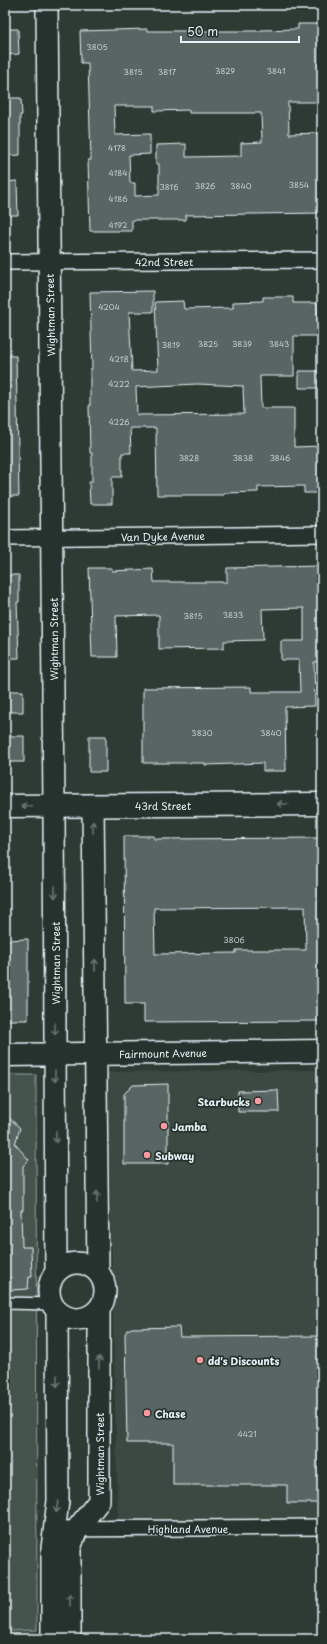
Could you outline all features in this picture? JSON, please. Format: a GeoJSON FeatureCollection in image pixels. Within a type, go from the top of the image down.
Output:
{"type":"FeatureCollection","features":[{"type":"Feature","properties":{"kind":"main road","name":"Wightman Street"},"geometry":{"type":"LineString","coordinates":[[47,5],[54,806],[56,1272],[49,1288],[49,1296],[54,1308],[58,1502],[52,1548],[52,1639]]}},
{"type":"Feature","properties":{"kind":"main road","name":"43rd Street"},"geometry":{"type":"LineString","coordinates":[[5,806],[322,804]]}},
{"type":"Feature","properties":{"kind":"main road","name":"Wightman Street"},"geometry":{"type":"LineString","coordinates":[[70,1639],[70,1548],[77,1529],[99,1501],[99,1309],[105,1292],[104,1285],[98,1272],[93,806]]}},
{"type":"Feature","properties":{"kind":"main road","name":"Fairmount Avenue"},"geometry":{"type":"LineString","coordinates":[[5,1055],[322,1051]]}},
{"type":"Feature","properties":{"kind":"main road"},"geometry":{"type":"LineString","coordinates":[[56,1272],[63,1266],[81,1264],[90,1266],[98,1272]]}},
{"type":"Feature","properties":{"kind":"main road"},"geometry":{"type":"LineString","coordinates":[[54,1308],[64,1316],[74,1319],[83,1319],[92,1315],[99,1309]]}},
{"type":"Feature","properties":{"kind":"street","name":"42nd Street"},"geometry":{"type":"LineString","coordinates":[[5,262],[322,260]]}},
{"type":"Feature","properties":{"kind":"street","name":"Van Dyke Avenue"},"geometry":{"type":"LineString","coordinates":[[5,538],[322,534]]}},
{"type":"Feature","properties":{"kind":"street"},"geometry":{"type":"LineString","coordinates":[[5,1303],[54,1308]]}},
{"type":"Feature","properties":{"kind":"street","name":"Highland Avenue"},"geometry":{"type":"LineString","coordinates":[[54,1529],[322,1528]]}},
{"type":"Feature","properties":{"kind":"shaded area"},"geometry":{"type":"Polygon","coordinates":[[[322,1070],[322,1519],[118,1520],[107,1072],[322,1070]]]}},
{"type":"Feature","properties":{"kind":"shaded area"},"geometry":{"type":"Polygon","coordinates":[[[5,1075],[36,1075],[37,1630],[5,1631],[5,1075]]]}},
{"type":"Feature","properties":{"kind":"shaded area"},"geometry":{"type":"Polygon","coordinates":[[[37,1630],[37,1639],[5,1639],[5,1631],[37,1630]]]}},
{"type":"Feature","properties":{"kind":"building"},"geometry":{"type":"Polygon","coordinates":[[[298,24],[322,24],[322,102],[288,102],[289,134],[322,133],[322,213],[186,215],[186,220],[132,220],[132,231],[90,231],[88,160],[91,160],[88,63],[81,63],[80,31],[147,29],[147,31],[261,31],[298,29],[298,24]],[[114,106],[115,135],[150,134],[150,154],[129,155],[130,183],[135,183],[135,196],[159,195],[159,164],[156,164],[156,145],[186,144],[186,157],[241,156],[241,143],[262,142],[261,113],[189,113],[189,110],[154,111],[154,106],[114,106]]]}},
{"type":"Feature","properties":{"kind":"building"},"geometry":{"type":"Polygon","coordinates":[[[5,29],[18,29],[19,54],[5,55],[5,29]]]}},
{"type":"Feature","properties":{"kind":"building"},"geometry":{"type":"Polygon","coordinates":[[[5,98],[21,98],[22,115],[20,115],[20,155],[5,156],[5,98]]]}},
{"type":"Feature","properties":{"kind":"building"},"geometry":{"type":"Polygon","coordinates":[[[17,181],[18,215],[5,215],[5,182],[17,181]]]}},
{"type":"Feature","properties":{"kind":"building"},"geometry":{"type":"Polygon","coordinates":[[[153,291],[153,312],[129,312],[132,371],[158,370],[155,302],[183,301],[184,309],[233,308],[233,302],[263,301],[263,297],[293,297],[293,303],[317,303],[318,336],[294,336],[294,376],[260,376],[261,408],[294,408],[294,447],[322,446],[322,493],[304,493],[304,486],[258,487],[258,492],[224,493],[224,495],[157,495],[156,428],[130,428],[131,453],[122,453],[122,477],[112,477],[112,504],[90,504],[89,482],[92,482],[92,453],[90,453],[89,406],[90,369],[92,369],[90,292],[153,291]],[[197,384],[136,387],[137,415],[244,414],[243,386],[197,384]]]}},
{"type":"Feature","properties":{"kind":"building"},"geometry":{"type":"Polygon","coordinates":[[[5,356],[16,356],[19,496],[5,496],[5,356]]]}},
{"type":"Feature","properties":{"kind":"building"},"geometry":{"type":"Polygon","coordinates":[[[299,371],[320,371],[320,388],[299,388],[299,371]]]}},
{"type":"Feature","properties":{"kind":"building"},"geometry":{"type":"Polygon","coordinates":[[[321,566],[322,662],[314,662],[315,706],[285,707],[286,771],[263,771],[263,763],[205,765],[205,763],[143,763],[143,688],[251,687],[251,692],[300,692],[299,660],[281,660],[281,641],[304,641],[304,608],[262,609],[263,640],[224,641],[224,648],[159,649],[159,615],[116,616],[117,657],[92,657],[89,568],[112,568],[112,571],[153,569],[154,582],[227,582],[227,568],[321,566]]]}},
{"type":"Feature","properties":{"kind":"building"},"geometry":{"type":"Polygon","coordinates":[[[5,575],[19,575],[19,602],[17,602],[19,658],[5,658],[5,575]]]}},
{"type":"Feature","properties":{"kind":"building"},"geometry":{"type":"Polygon","coordinates":[[[5,691],[23,691],[23,712],[5,712],[5,691]]]}},
{"type":"Feature","properties":{"kind":"building"},"geometry":{"type":"Polygon","coordinates":[[[5,736],[24,736],[24,762],[5,762],[5,736]]]}},
{"type":"Feature","properties":{"kind":"building"},"geometry":{"type":"Polygon","coordinates":[[[89,736],[106,736],[106,772],[89,772],[89,736]]]}},
{"type":"Feature","properties":{"kind":"building"},"geometry":{"type":"Polygon","coordinates":[[[124,836],[154,836],[154,839],[322,838],[322,1021],[144,1022],[144,1004],[125,1004],[124,836]],[[305,907],[154,908],[155,954],[236,953],[236,950],[306,950],[305,907]]]}},
{"type":"Feature","properties":{"kind":"building"},"geometry":{"type":"Polygon","coordinates":[[[28,939],[28,1020],[5,1020],[5,940],[28,939]]]}},
{"type":"Feature","properties":{"kind":"building"},"geometry":{"type":"Polygon","coordinates":[[[168,1084],[168,1164],[124,1164],[124,1094],[133,1085],[168,1084]]]}},
{"type":"Feature","properties":{"kind":"building","name":"Starbucks"},"geometry":{"type":"Polygon","coordinates":[[[278,1090],[279,1112],[238,1112],[238,1091],[278,1090]]]}},
{"type":"Feature","properties":{"kind":"building"},"geometry":{"type":"Polygon","coordinates":[[[5,1114],[20,1128],[15,1144],[29,1160],[23,1166],[23,1210],[21,1210],[22,1247],[31,1247],[32,1277],[29,1277],[28,1289],[11,1290],[11,1278],[5,1278],[5,1114]]]}},
{"type":"Feature","properties":{"kind":"building"},"geometry":{"type":"Polygon","coordinates":[[[179,1327],[180,1337],[322,1336],[322,1503],[287,1503],[287,1485],[173,1485],[173,1443],[127,1443],[125,1334],[127,1330],[132,1328],[179,1327]]]}},
{"type":"Feature","properties":{"kind":"place","name":"Starbucks"},"geometry":{"type":"Point","coordinates":[258,1101]}},
{"type":"Feature","properties":{"kind":"place","name":"Jamba"},"geometry":{"type":"Point","coordinates":[164,1126]}},
{"type":"Feature","properties":{"kind":"place","name":"Subway"},"geometry":{"type":"Point","coordinates":[147,1155]}},
{"type":"Feature","properties":{"kind":"place","name":"dd's Discounts"},"geometry":{"type":"Point","coordinates":[200,1360]}},
{"type":"Feature","properties":{"kind":"place","name":"Chase"},"geometry":{"type":"Point","coordinates":[147,1413]}}]}
